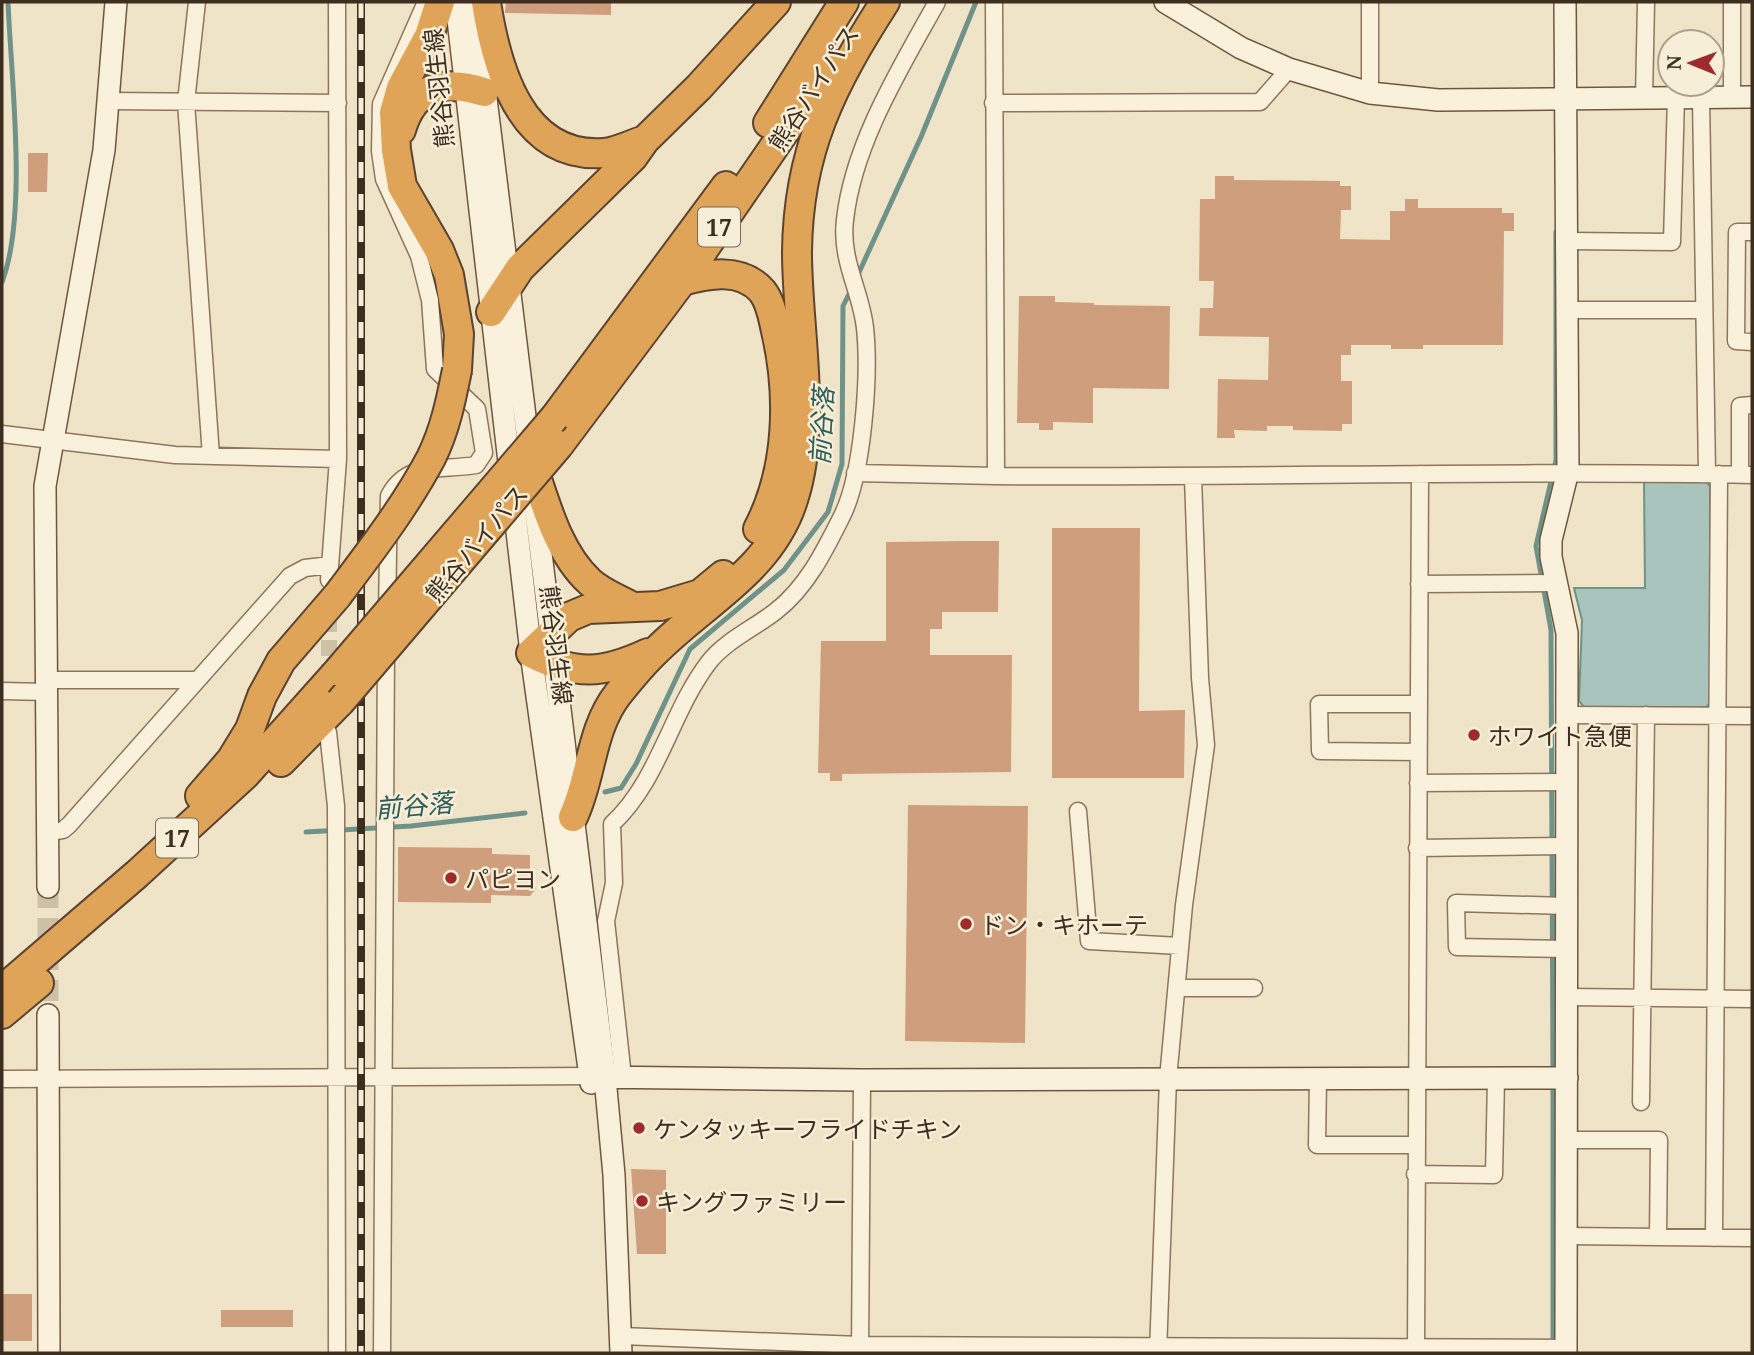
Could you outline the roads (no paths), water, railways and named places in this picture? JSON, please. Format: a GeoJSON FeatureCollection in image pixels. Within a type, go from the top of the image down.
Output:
{"type":"FeatureCollection","features":[{"type":"Feature","properties":{"kind":"highway"},"geometry":{"type":"LineString","coordinates":[[137,874],[231,760],[250,729],[262,696],[281,662],[332,580],[376,545],[431,457],[447,417],[457,370],[459,334],[449,275],[439,250],[402,186],[394,113],[401,88],[429,36],[440,2]]}},
{"type":"Feature","properties":{"kind":"highway"},"geometry":{"type":"LineString","coordinates":[[486,2],[489,26],[510,92],[528,123],[553,144],[582,153],[607,153],[645,140]]}},
{"type":"Feature","properties":{"kind":"highway"},"geometry":{"type":"LineString","coordinates":[[491,312],[520,268],[633,157],[645,140],[699,87],[776,2]]}},
{"type":"Feature","properties":{"kind":"highway","name":"熊谷バイパス"},"geometry":{"type":"LineString","coordinates":[[2,990],[137,874],[244,775],[338,671],[555,417],[734,175],[844,2]]}},
{"type":"Feature","properties":{"kind":"highway","name":"熊谷バイパス"},"geometry":{"type":"LineString","coordinates":[[2,1014],[216,828],[340,702],[559,445],[682,281],[835,57],[869,2]]}},
{"type":"Feature","properties":{"kind":"highway"},"geometry":{"type":"LineString","coordinates":[[573,817],[585,792],[599,727],[617,696],[657,649],[714,604],[755,565],[769,546],[793,500],[800,468],[803,425],[797,252],[805,172],[819,123],[843,67],[885,2]]}},
{"type":"Feature","properties":{"kind":"highway"},"geometry":{"type":"LineString","coordinates":[[396,150],[405,116],[415,99],[438,87],[473,89]]}},
{"type":"Feature","properties":{"kind":"highway"},"geometry":{"type":"LineString","coordinates":[[657,649],[617,667],[605,669],[578,670],[542,659],[551,633],[569,617],[588,609],[660,606],[700,594],[727,573],[752,540],[772,502],[785,438],[782,355],[771,307],[762,291],[748,281],[728,274],[706,275],[682,281]]}},
{"type":"Feature","properties":{"kind":"highway"},"geometry":{"type":"LineString","coordinates":[[530,455],[558,535],[571,561],[592,583],[633,607]]}},
{"type":"Feature","properties":{"kind":"street"},"geometry":{"type":"LineString","coordinates":[[48,887],[45,486],[95,210],[116,2]]}},
{"type":"Feature","properties":{"kind":"street"},"geometry":{"type":"LineString","coordinates":[[197,2],[186,102],[211,456]]}},
{"type":"Feature","properties":{"kind":"street"},"geometry":{"type":"LineString","coordinates":[[47,833],[63,830],[69,825],[289,576],[305,568],[332,580],[338,459],[337,2]]}},
{"type":"Feature","properties":{"kind":"street"},"geometry":{"type":"LineString","coordinates":[[382,1353],[389,496],[396,482],[408,472],[476,465],[484,453],[477,409],[435,369],[430,300],[419,256],[383,179],[381,104],[426,2]]}},
{"type":"Feature","properties":{"kind":"street","name":"熊谷羽生線"},"geometry":{"type":"LineString","coordinates":[[456,2],[510,286],[551,633]]}},
{"type":"Feature","properties":{"kind":"street","name":"熊谷羽生線"},"geometry":{"type":"LineString","coordinates":[[474,2],[473,89],[491,312],[606,1077]]}},
{"type":"Feature","properties":{"kind":"street"},"geometry":{"type":"LineString","coordinates":[[606,1077],[606,921],[614,883],[612,824],[632,805],[659,758],[694,685],[711,659],[779,608],[813,571],[844,513],[855,473],[866,388],[865,326],[848,270],[844,221],[875,118],[937,2]]}},
{"type":"Feature","properties":{"kind":"street"},"geometry":{"type":"LineString","coordinates":[[994,2],[996,475]]}},
{"type":"Feature","properties":{"kind":"street"},"geometry":{"type":"LineString","coordinates":[[1165,2],[1241,48],[1289,69],[1370,93],[1438,100],[1656,98]]}},
{"type":"Feature","properties":{"kind":"street"},"geometry":{"type":"LineString","coordinates":[[1370,2],[1370,93]]}},
{"type":"Feature","properties":{"kind":"street"},"geometry":{"type":"LineString","coordinates":[[621,1345],[860,1349],[1566,1350],[1567,633],[1555,583],[1551,540],[1568,471],[1568,241],[1558,100],[1565,2]]}},
{"type":"Feature","properties":{"kind":"street"},"geometry":{"type":"LineString","coordinates":[[1644,98],[1646,2]]}},
{"type":"Feature","properties":{"kind":"street"},"geometry":{"type":"LineString","coordinates":[[1732,2],[1742,97]]}},
{"type":"Feature","properties":{"kind":"street"},"geometry":{"type":"LineString","coordinates":[[993,103],[1261,102],[1289,69]]}},
{"type":"Feature","properties":{"kind":"street"},"geometry":{"type":"LineString","coordinates":[[1568,241],[1672,242],[1676,98]]}},
{"type":"Feature","properties":{"kind":"street"},"geometry":{"type":"LineString","coordinates":[[1701,98],[1704,310],[1713,474],[1718,715],[1718,999],[1714,1238]]}},
{"type":"Feature","properties":{"kind":"street"},"geometry":{"type":"LineString","coordinates":[[108,101],[338,103]]}},
{"type":"Feature","properties":{"kind":"street"},"geometry":{"type":"LineString","coordinates":[[1752,232],[1737,232],[1744,287],[1736,341],[1752,342]]}},
{"type":"Feature","properties":{"kind":"street"},"geometry":{"type":"LineString","coordinates":[[1567,310],[1704,310]]}},
{"type":"Feature","properties":{"kind":"street"},"geometry":{"type":"LineString","coordinates":[[855,473],[1193,477],[1568,471],[1746,475],[1740,405],[1752,405]]}},
{"type":"Feature","properties":{"kind":"street"},"geometry":{"type":"LineString","coordinates":[[2,434],[175,455],[338,459]]}},
{"type":"Feature","properties":{"kind":"street"},"geometry":{"type":"LineString","coordinates":[[1416,1350],[1415,1078],[1420,474]]}},
{"type":"Feature","properties":{"kind":"street"},"geometry":{"type":"LineString","coordinates":[[1158,1349],[1168,1079],[1180,946],[1206,745],[1199,678],[1193,477]]}},
{"type":"Feature","properties":{"kind":"street"},"geometry":{"type":"LineString","coordinates":[[1419,584],[1555,583]]}},
{"type":"Feature","properties":{"kind":"street","name":"熊谷羽生線"},"geometry":{"type":"LineString","coordinates":[[542,659],[573,817],[606,1077],[605,1177],[613,1209],[621,1345]]}},
{"type":"Feature","properties":{"kind":"street"},"geometry":{"type":"LineString","coordinates":[[2,691],[47,686],[197,680]]}},
{"type":"Feature","properties":{"kind":"street"},"geometry":{"type":"LineString","coordinates":[[1418,704],[1319,704],[1320,751],[1418,752]]}},
{"type":"Feature","properties":{"kind":"street"},"geometry":{"type":"LineString","coordinates":[[1567,715],[1752,716]]}},
{"type":"Feature","properties":{"kind":"street"},"geometry":{"type":"LineString","coordinates":[[1641,1102],[1646,715]]}},
{"type":"Feature","properties":{"kind":"street"},"geometry":{"type":"LineString","coordinates":[[328,732],[336,806],[337,1353]]}},
{"type":"Feature","properties":{"kind":"street"},"geometry":{"type":"LineString","coordinates":[[1418,783],[1567,782]]}},
{"type":"Feature","properties":{"kind":"street"},"geometry":{"type":"LineString","coordinates":[[1078,811],[1089,941],[1180,946]]}},
{"type":"Feature","properties":{"kind":"street"},"geometry":{"type":"LineString","coordinates":[[1417,848],[1566,846]]}},
{"type":"Feature","properties":{"kind":"street"},"geometry":{"type":"LineString","coordinates":[[1567,906],[1456,902],[1457,947],[1567,949]]}},
{"type":"Feature","properties":{"kind":"street"},"geometry":{"type":"LineString","coordinates":[[1177,988],[1254,988]]}},
{"type":"Feature","properties":{"kind":"street"},"geometry":{"type":"LineString","coordinates":[[1567,997],[1752,999]]}},
{"type":"Feature","properties":{"kind":"street"},"geometry":{"type":"LineString","coordinates":[[48,1015],[49,1353]]}},
{"type":"Feature","properties":{"kind":"street"},"geometry":{"type":"LineString","coordinates":[[6,1083],[48,1078],[1567,1078]]}},
{"type":"Feature","properties":{"kind":"street"},"geometry":{"type":"LineString","coordinates":[[1415,1174],[1494,1175],[1496,1078]]}},
{"type":"Feature","properties":{"kind":"street"},"geometry":{"type":"LineString","coordinates":[[1318,1079],[1317,1145],[1415,1145]]}},
{"type":"Feature","properties":{"kind":"street"},"geometry":{"type":"LineString","coordinates":[[860,1349],[862,1080]]}},
{"type":"Feature","properties":{"kind":"street"},"geometry":{"type":"LineString","coordinates":[[1567,1140],[1659,1140],[1658,1237]]}},
{"type":"Feature","properties":{"kind":"street"},"geometry":{"type":"LineString","coordinates":[[1567,1236],[1752,1238]]}},
{"type":"Feature","properties":{"kind":"water"},"geometry":{"type":"Polygon","coordinates":[[[1644,481],[1705,481],[1710,486],[1710,703],[1706,707],[1584,707],[1579,701],[1582,620],[1574,588],[1645,588],[1644,481]]]}},
{"type":"Feature","properties":{"kind":"waterway"},"geometry":{"type":"LineString","coordinates":[[2,282],[10,254],[16,184],[8,2]]}},
{"type":"Feature","properties":{"kind":"waterway","name":"前谷落"},"geometry":{"type":"LineString","coordinates":[[856,279],[921,137],[976,2]]}},
{"type":"Feature","properties":{"kind":"waterway"},"geometry":{"type":"LineString","coordinates":[[1553,1073],[1551,630],[1536,546],[1556,460],[1556,232]]}},
{"type":"Feature","properties":{"kind":"waterway","name":"前谷落"},"geometry":{"type":"LineString","coordinates":[[605,792],[621,788],[636,764],[690,649],[784,570],[828,512],[842,464],[843,306],[852,288]]}},
{"type":"Feature","properties":{"kind":"waterway","name":"前谷落"},"geometry":{"type":"LineString","coordinates":[[306,832],[411,826],[525,813]]}},
{"type":"Feature","properties":{"kind":"waterway"},"geometry":{"type":"LineString","coordinates":[[1553,1083],[1553,1346]]}},
{"type":"Feature","properties":{"kind":"tunnel"},"geometry":{"type":"LineString","coordinates":[[329,608],[329,680]]}},
{"type":"Feature","properties":{"kind":"tunnel"},"geometry":{"type":"LineString","coordinates":[[48,887],[48,1015]]}},
{"type":"Feature","properties":{"kind":"railway"},"geometry":{"type":"LineString","coordinates":[[361,2],[361,1353]]}},
{"type":"Feature","properties":{"kind":"place","name":"ホワイト急便"},"geometry":{"type":"Point","coordinates":[1474,735]}},
{"type":"Feature","properties":{"kind":"place","name":"パピヨン"},"geometry":{"type":"Point","coordinates":[451,878]}},
{"type":"Feature","properties":{"kind":"place","name":"ドン・キホーテ"},"geometry":{"type":"Point","coordinates":[966,924]}},
{"type":"Feature","properties":{"kind":"place","name":"ケンタッキーフライドチキン"},"geometry":{"type":"Point","coordinates":[639,1128]}},
{"type":"Feature","properties":{"kind":"place","name":"キングファミリー"},"geometry":{"type":"Point","coordinates":[642,1201]}}]}
